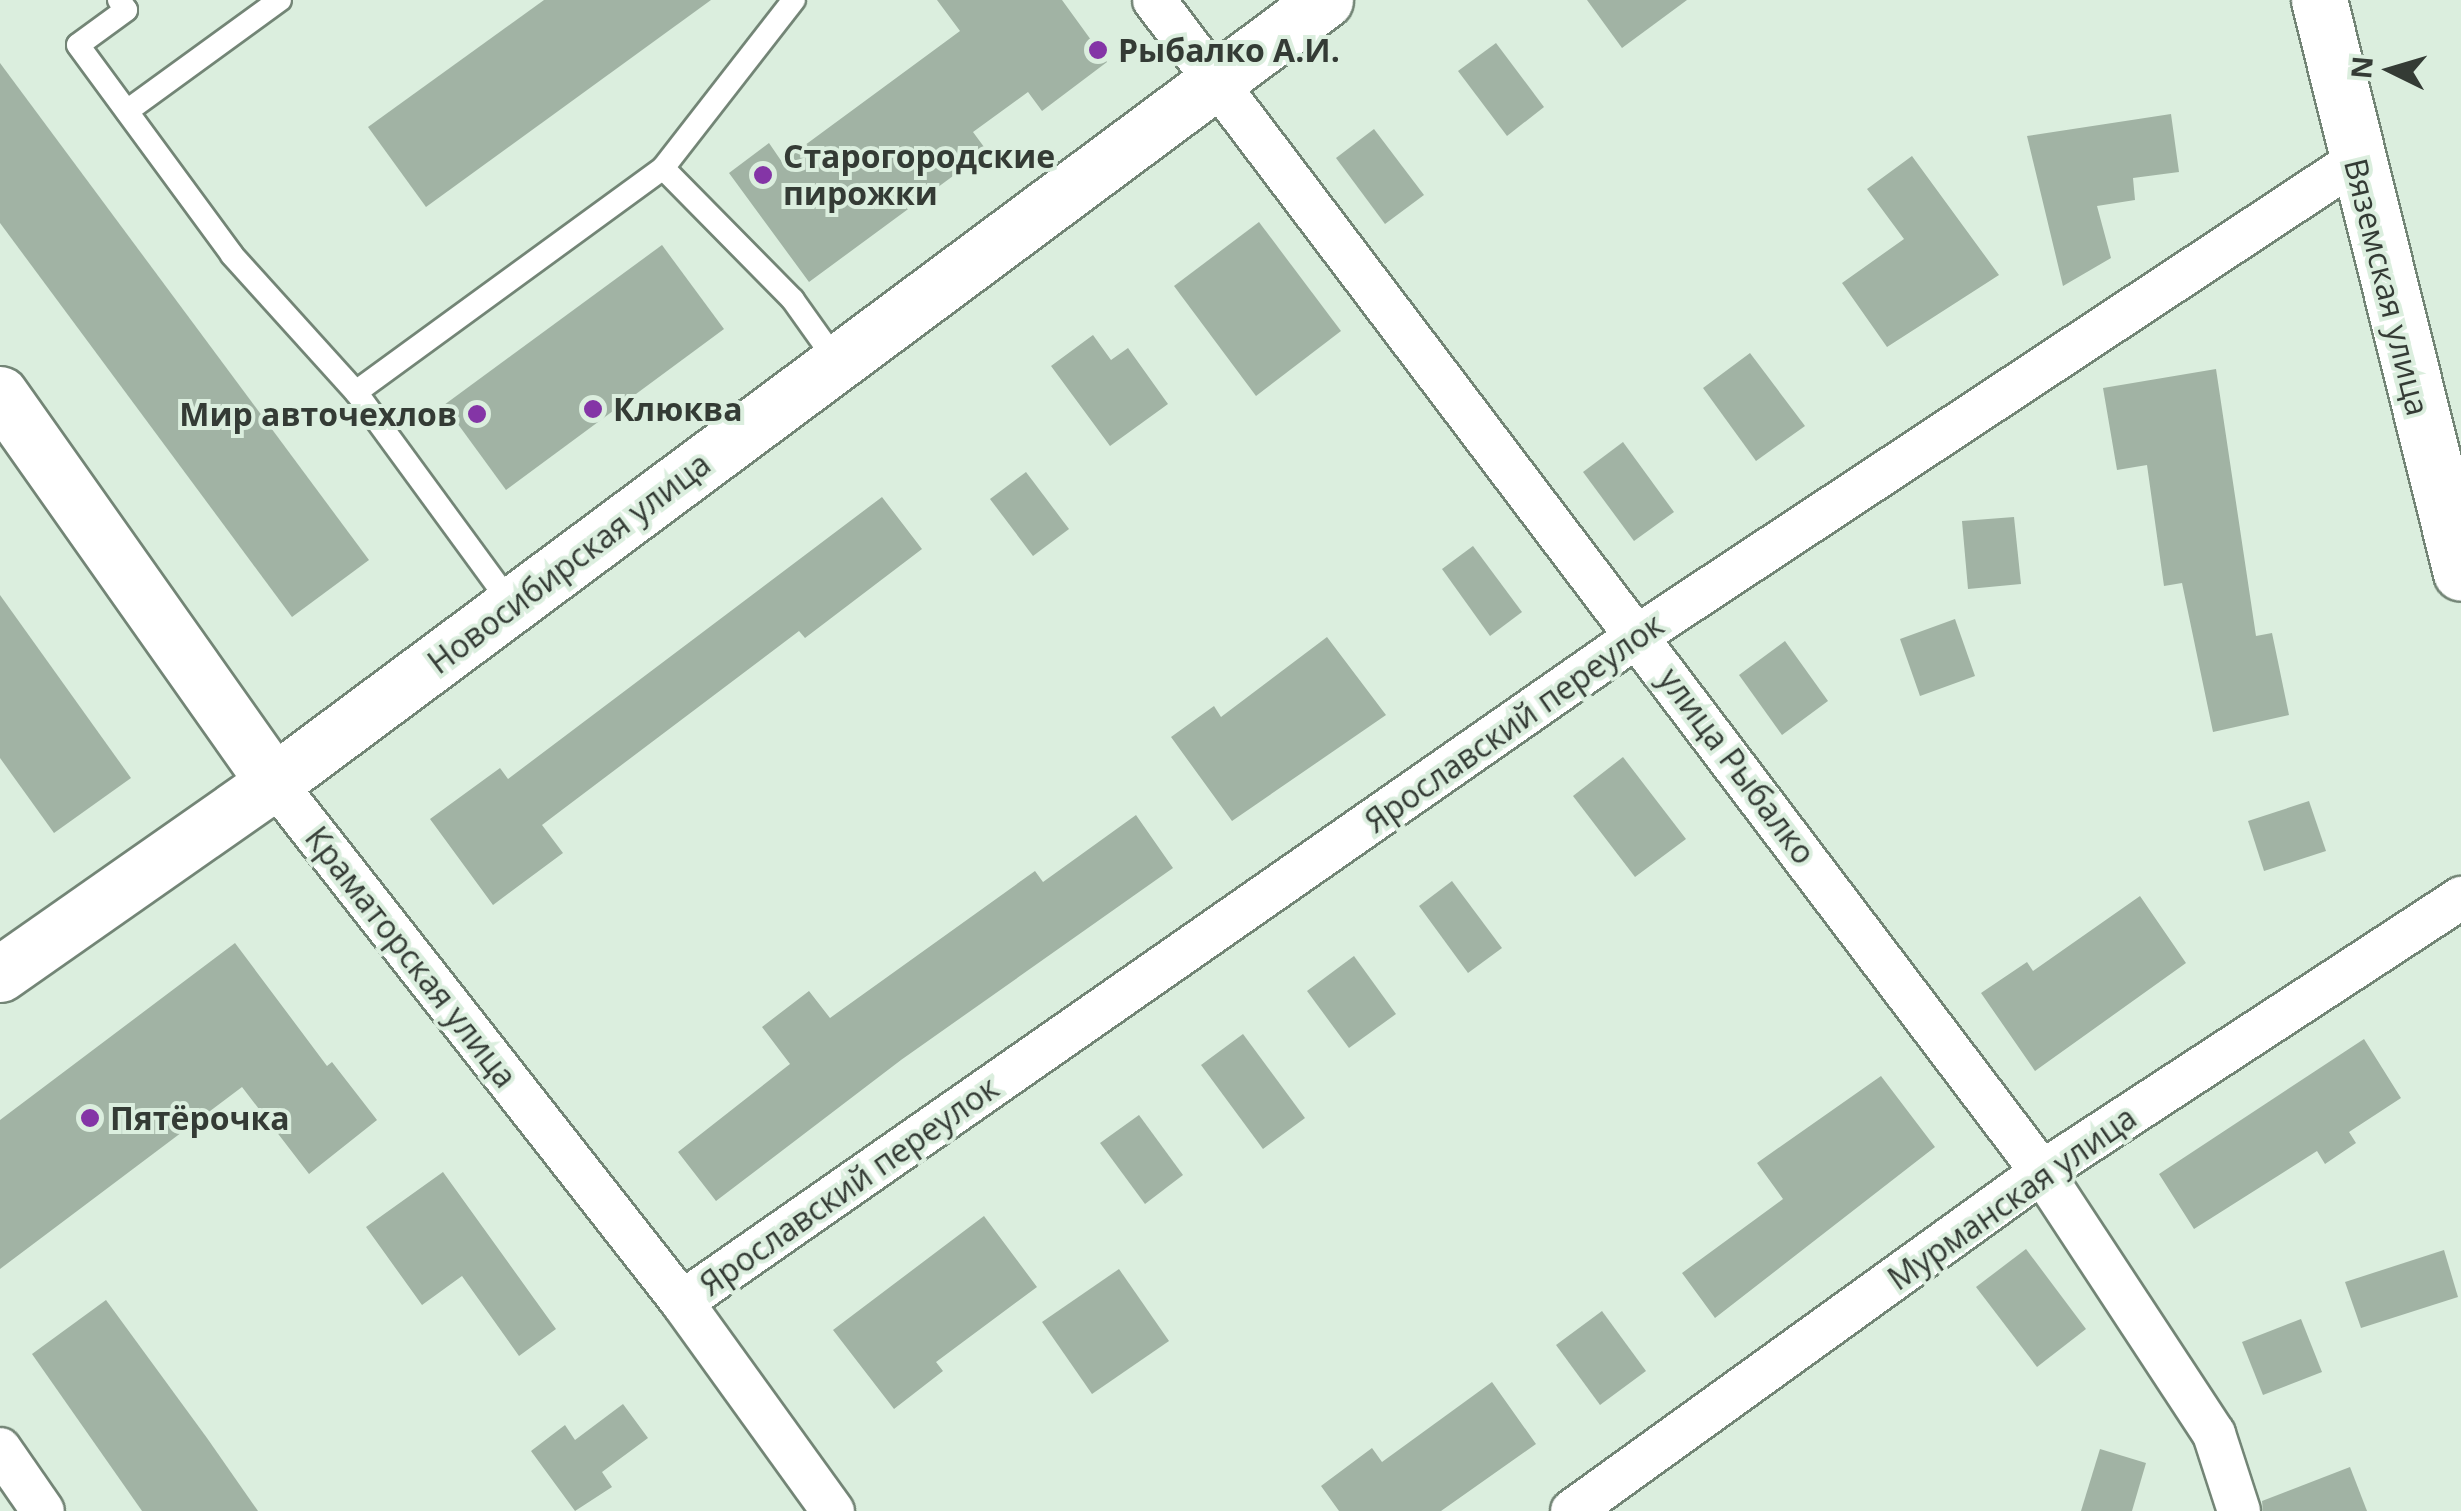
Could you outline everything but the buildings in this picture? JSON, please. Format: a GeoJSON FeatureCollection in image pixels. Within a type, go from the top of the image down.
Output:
{"type":"FeatureCollection","features":[{"type":"Feature","properties":{"kind":"main road","name":"Новосибирская улица"},"geometry":{"type":"LineString","coordinates":[[0,974],[274,782],[1325,0]]}},
{"type":"Feature","properties":{"kind":"main road","name":"Вяземская улица"},"geometry":{"type":"LineString","coordinates":[[2319,0],[2461,573]]}},
{"type":"Feature","properties":{"kind":"main road","name":"Краматорская улица"},"geometry":{"type":"LineString","coordinates":[[0,394],[274,782]]}},
{"type":"Feature","properties":{"kind":"street","name":"улица Рыбалко"},"geometry":{"type":"LineString","coordinates":[[1154,0],[1639,635],[2042,1172],[2214,1434],[2239,1511]]}},
{"type":"Feature","properties":{"kind":"street","name":"Ярославский переулок"},"geometry":{"type":"LineString","coordinates":[[682,1302],[1639,635],[2356,161]]}},
{"type":"Feature","properties":{"kind":"street","name":"Краматорская улица"},"geometry":{"type":"LineString","coordinates":[[274,782],[682,1302],[833,1511]]}},
{"type":"Feature","properties":{"kind":"street","name":"Мурманская улица"},"geometry":{"type":"LineString","coordinates":[[1572,1511],[2042,1172],[2461,898]]}},
{"type":"Feature","properties":{"kind":"street"},"geometry":{"type":"LineString","coordinates":[[0,1449],[43,1511]]}},
{"type":"Feature","properties":{"kind":"lane"},"geometry":{"type":"LineString","coordinates":[[119,0],[126,10],[78,46],[232,255],[356,392],[512,605]]}},
{"type":"Feature","properties":{"kind":"lane"},"geometry":{"type":"LineString","coordinates":[[126,112],[280,0]]}},
{"type":"Feature","properties":{"kind":"lane"},"geometry":{"type":"LineString","coordinates":[[356,392],[663,168],[794,0]]}},
{"type":"Feature","properties":{"kind":"lane"},"geometry":{"type":"LineString","coordinates":[[663,168],[793,300],[837,362]]}},
{"type":"Feature","properties":{"kind":"place","name":"Рыбалко А.И."},"geometry":{"type":"Point","coordinates":[1098,50]}},
{"type":"Feature","properties":{"kind":"place","name":"Старогородские пирожки"},"geometry":{"type":"Point","coordinates":[763,175]}},
{"type":"Feature","properties":{"kind":"place","name":"Клюква"},"geometry":{"type":"Point","coordinates":[593,409]}},
{"type":"Feature","properties":{"kind":"place","name":"Мир авточехлов"},"geometry":{"type":"Point","coordinates":[477,414]}},
{"type":"Feature","properties":{"kind":"place","name":"Пятёрочка"},"geometry":{"type":"Point","coordinates":[90,1118]}}]}
